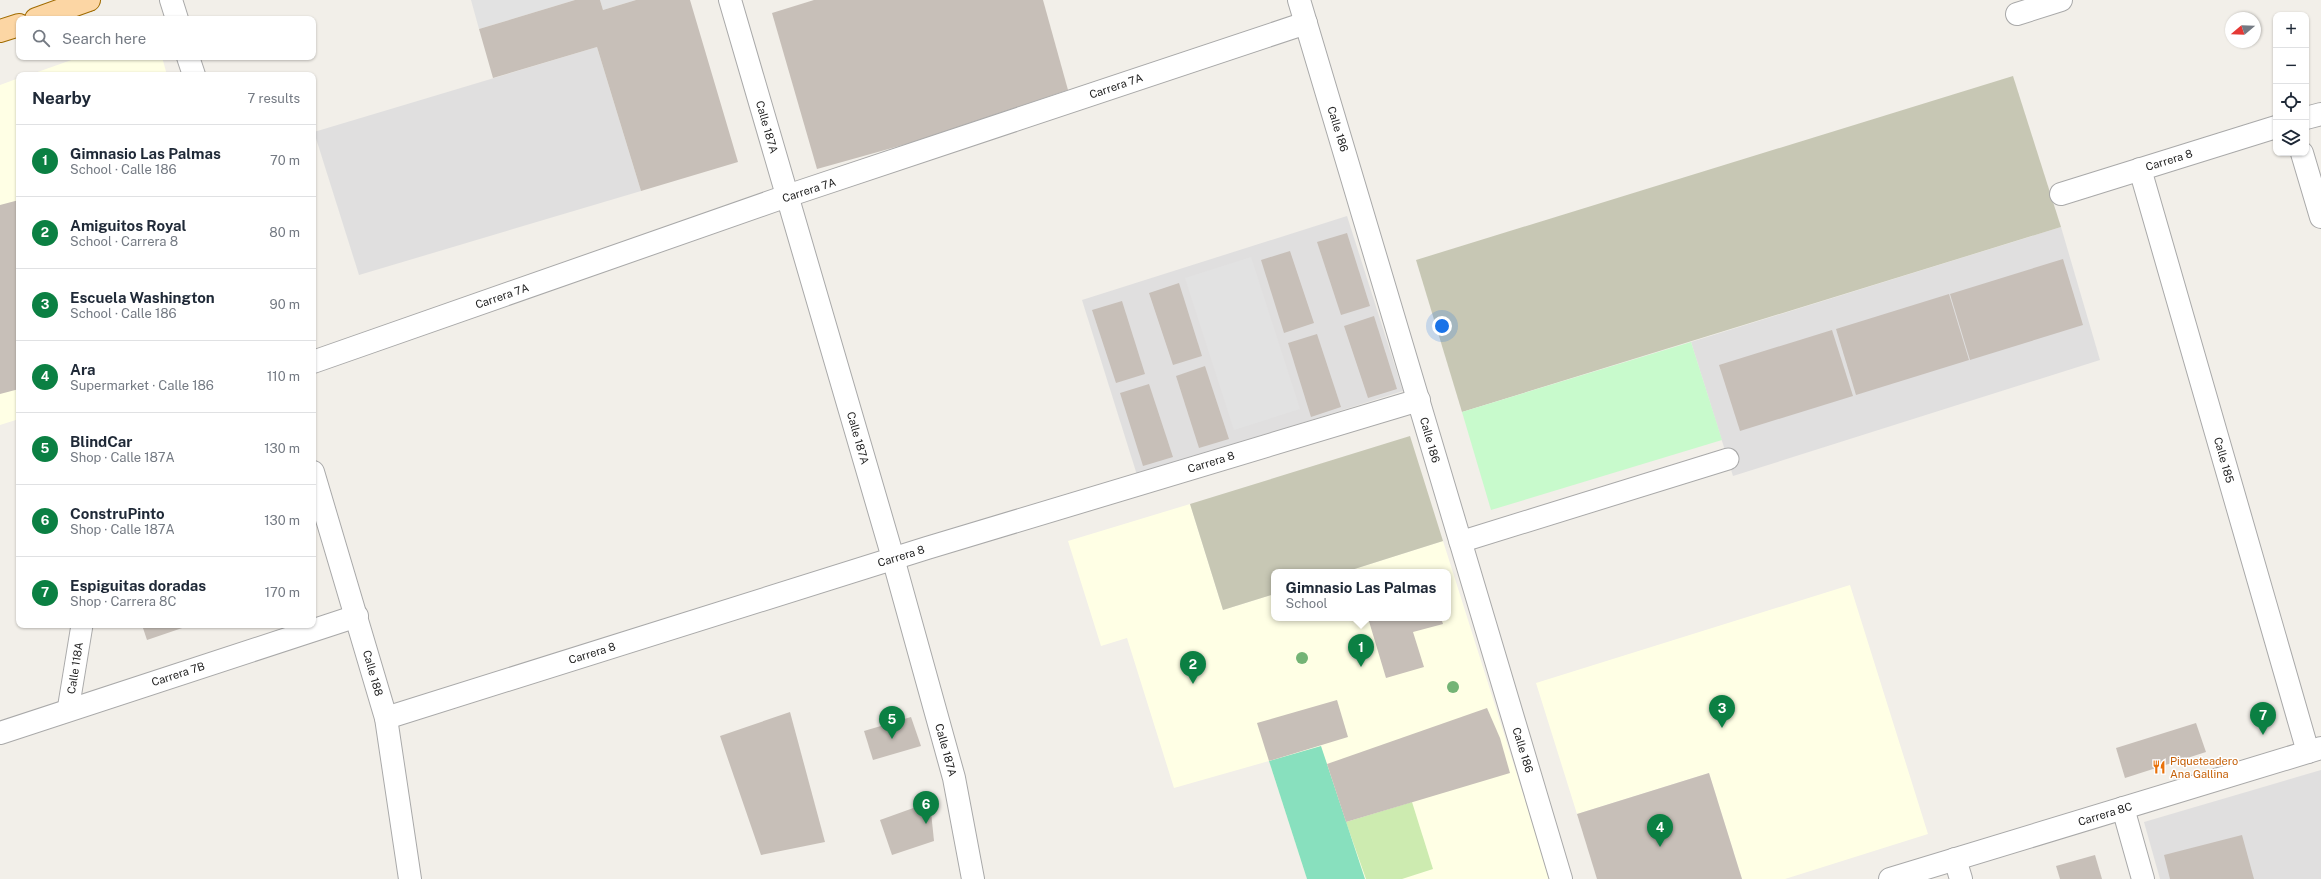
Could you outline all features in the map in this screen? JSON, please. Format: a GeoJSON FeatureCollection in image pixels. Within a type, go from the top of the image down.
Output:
{"type":"FeatureCollection","features":[{"type":"Feature","properties":{"kind":"main road"},"geometry":{"type":"LineString","coordinates":[[44,16],[89,0]]}},
{"type":"Feature","properties":{"kind":"main road"},"geometry":{"type":"LineString","coordinates":[[0,31],[16,26]]}},
{"type":"Feature","properties":{"kind":"street"},"geometry":{"type":"LineString","coordinates":[[171,0],[176,16]]}},
{"type":"Feature","properties":{"kind":"street","name":"Calle 187A"},"geometry":{"type":"LineString","coordinates":[[730,0],[893,558],[954,778],[973,879]]}},
{"type":"Feature","properties":{"kind":"street","name":"Calle 186"},"geometry":{"type":"LineString","coordinates":[[1299,0],[1561,879]]}},
{"type":"Feature","properties":{"kind":"street"},"geometry":{"type":"LineString","coordinates":[[2017,14],[2061,0]]}},
{"type":"Feature","properties":{"kind":"street","name":"Carrera 7A"},"geometry":{"type":"LineString","coordinates":[[316,361],[787,196],[1306,23]]}},
{"type":"Feature","properties":{"kind":"street"},"geometry":{"type":"LineString","coordinates":[[189,60],[193,72]]}},
{"type":"Feature","properties":{"kind":"street"},"geometry":{"type":"LineString","coordinates":[[2309,117],[2321,114]]}},
{"type":"Feature","properties":{"kind":"street","name":"Carrera 8"},"geometry":{"type":"LineString","coordinates":[[2062,194],[2273,128]]}},
{"type":"Feature","properties":{"kind":"street"},"geometry":{"type":"LineString","coordinates":[[2303,156],[2321,217]]}},
{"type":"Feature","properties":{"kind":"street","name":"Calle 185"},"geometry":{"type":"LineString","coordinates":[[2140,169],[2314,750]]}},
{"type":"Feature","properties":{"kind":"street","name":"Carrera 8"},"geometry":{"type":"LineString","coordinates":[[386,718],[893,558],[1419,400]]}},
{"type":"Feature","properties":{"kind":"street","name":"Calle 188"},"geometry":{"type":"LineString","coordinates":[[316,482],[386,718],[410,879]]}},
{"type":"Feature","properties":{"kind":"street","name":"Carrera 7B"},"geometry":{"type":"LineString","coordinates":[[0,733],[357,616]]}},
{"type":"Feature","properties":{"kind":"street","name":"Carrera 8C"},"geometry":{"type":"LineString","coordinates":[[1890,879],[1958,869],[2123,808],[2314,750]]}},
{"type":"Feature","properties":{"kind":"street"},"geometry":{"type":"LineString","coordinates":[[2123,808],[2143,879]]}},
{"type":"Feature","properties":{"kind":"lane"},"geometry":{"type":"LineString","coordinates":[[1460,542],[1728,460]]}},
{"type":"Feature","properties":{"kind":"lane","name":"Calle 118A"},"geometry":{"type":"LineString","coordinates":[[68,710],[82,628]]}},
{"type":"Feature","properties":{"kind":"shaded area"},"geometry":{"type":"Polygon","coordinates":[[[471,0],[575,0],[479,29],[471,0]]]}},
{"type":"Feature","properties":{"kind":"shaded area"},"geometry":{"type":"Polygon","coordinates":[[[600,0],[636,0],[603,10],[600,0]]]}},
{"type":"Feature","properties":{"kind":"shaded area"},"geometry":{"type":"Polygon","coordinates":[[[597,47],[641,191],[359,275],[316,138],[316,131],[597,47]]]}},
{"type":"Feature","properties":{"kind":"shaded area"},"geometry":{"type":"Polygon","coordinates":[[[72,60],[163,60],[166,72],[38,72],[72,60]]]}},
{"type":"Feature","properties":{"kind":"shaded area"},"geometry":{"type":"Polygon","coordinates":[[[2013,76],[2061,227],[1462,412],[1416,260],[2013,76]]]}},
{"type":"Feature","properties":{"kind":"shaded area"},"geometry":{"type":"Polygon","coordinates":[[[16,79],[16,420],[0,425],[0,85],[16,79]]]}},
{"type":"Feature","properties":{"kind":"shaded area"},"geometry":{"type":"Polygon","coordinates":[[[1347,216],[1403,391],[1137,475],[1082,300],[1347,216]]]}},
{"type":"Feature","properties":{"kind":"shaded area"},"geometry":{"type":"Polygon","coordinates":[[[2061,227],[2100,360],[1733,476],[1691,342],[2061,227]]]}},
{"type":"Feature","properties":{"kind":"shaded area"},"geometry":{"type":"Polygon","coordinates":[[[1251,257],[1300,409],[1234,430],[1185,278],[1251,257]]]}},
{"type":"Feature","properties":{"kind":"shaded area"},"geometry":{"type":"Polygon","coordinates":[[[1410,436],[1443,541],[1354,569],[1271,569],[1271,595],[1223,610],[1190,504],[1410,436]]]}},
{"type":"Feature","properties":{"kind":"shaded area"},"geometry":{"type":"Polygon","coordinates":[[[1190,504],[1223,610],[1271,595],[1271,621],[1451,621],[1451,569],[1354,569],[1443,541],[1550,879],[1307,879],[1269,761],[1174,788],[1127,638],[1101,646],[1068,541],[1190,504]]]}},
{"type":"Feature","properties":{"kind":"shaded area"},"geometry":{"type":"Polygon","coordinates":[[[1850,585],[1928,834],[1785,879],[1742,879],[1709,773],[1577,814],[1536,683],[1850,585]]]}},
{"type":"Feature","properties":{"kind":"shaded area"},"geometry":{"type":"Polygon","coordinates":[[[2321,770],[2321,879],[2160,879],[2144,822],[2321,770]]]}},
{"type":"Feature","properties":{"kind":"green space"},"geometry":{"type":"Polygon","coordinates":[[[1691,342],[1722,440],[1491,510],[1462,412],[1691,342]]]}},
{"type":"Feature","properties":{"kind":"green space"},"geometry":{"type":"Polygon","coordinates":[[[1321,746],[1365,879],[1307,879],[1269,761],[1321,746]]]}},
{"type":"Feature","properties":{"kind":"green space"},"geometry":{"type":"Polygon","coordinates":[[[1412,802],[1433,869],[1402,879],[1366,879],[1346,822],[1412,802]]]}},
{"type":"Feature","properties":{"kind":"building"},"geometry":{"type":"Polygon","coordinates":[[[575,0],[600,0],[603,10],[636,0],[690,0],[738,162],[641,191],[597,47],[493,78],[479,29],[575,0]]]}},
{"type":"Feature","properties":{"kind":"building"},"geometry":{"type":"Polygon","coordinates":[[[814,0],[1043,0],[1068,90],[910,143],[817,169],[772,13],[814,0]]]}},
{"type":"Feature","properties":{"kind":"building"},"geometry":{"type":"Polygon","coordinates":[[[16,201],[16,390],[0,394],[0,205],[16,201]]]}},
{"type":"Feature","properties":{"kind":"building"},"geometry":{"type":"Polygon","coordinates":[[[1347,233],[1370,306],[1341,315],[1317,242],[1347,233]]]}},
{"type":"Feature","properties":{"kind":"building"},"geometry":{"type":"Polygon","coordinates":[[[1290,251],[1314,323],[1284,333],[1261,260],[1290,251]]]}},
{"type":"Feature","properties":{"kind":"building"},"geometry":{"type":"Polygon","coordinates":[[[2063,259],[2083,325],[1970,360],[1950,294],[2063,259]]]}},
{"type":"Feature","properties":{"kind":"building"},"geometry":{"type":"Polygon","coordinates":[[[1179,283],[1202,356],[1173,365],[1149,293],[1179,283]]]}},
{"type":"Feature","properties":{"kind":"building"},"geometry":{"type":"Polygon","coordinates":[[[1949,294],[1969,360],[1856,395],[1836,329],[1949,294]]]}},
{"type":"Feature","properties":{"kind":"building"},"geometry":{"type":"Polygon","coordinates":[[[1122,301],[1145,374],[1116,383],[1092,310],[1122,301]]]}},
{"type":"Feature","properties":{"kind":"building"},"geometry":{"type":"Polygon","coordinates":[[[1374,316],[1397,389],[1368,398],[1344,326],[1374,316]]]}},
{"type":"Feature","properties":{"kind":"building"},"geometry":{"type":"Polygon","coordinates":[[[1832,330],[1853,396],[1740,431],[1719,365],[1832,330]]]}},
{"type":"Feature","properties":{"kind":"building"},"geometry":{"type":"Polygon","coordinates":[[[1317,334],[1341,407],[1311,417],[1288,343],[1317,334]]]}},
{"type":"Feature","properties":{"kind":"building"},"geometry":{"type":"Polygon","coordinates":[[[1205,366],[1229,439],[1199,448],[1176,376],[1205,366]]]}},
{"type":"Feature","properties":{"kind":"building"},"geometry":{"type":"Polygon","coordinates":[[[1149,384],[1173,457],[1143,466],[1120,393],[1149,384]]]}},
{"type":"Feature","properties":{"kind":"building"},"geometry":{"type":"Polygon","coordinates":[[[1369,621],[1442,621],[1443,624],[1413,632],[1424,667],[1386,678],[1369,621]]]}},
{"type":"Feature","properties":{"kind":"building"},"geometry":{"type":"Polygon","coordinates":[[[143,628],[182,628],[147,640],[143,628]]]}},
{"type":"Feature","properties":{"kind":"building"},"geometry":{"type":"Polygon","coordinates":[[[1337,700],[1348,737],[1269,761],[1257,723],[1337,700]]]}},
{"type":"Feature","properties":{"kind":"building"},"geometry":{"type":"Polygon","coordinates":[[[1487,708],[1500,738],[1510,773],[1346,822],[1327,764],[1487,708]]]}},
{"type":"Feature","properties":{"kind":"building"},"geometry":{"type":"Polygon","coordinates":[[[790,712],[825,842],[761,855],[720,736],[790,712]]]}},
{"type":"Feature","properties":{"kind":"building"},"geometry":{"type":"Polygon","coordinates":[[[911,717],[921,746],[873,760],[864,731],[911,717]]]}},
{"type":"Feature","properties":{"kind":"building"},"geometry":{"type":"Polygon","coordinates":[[[2196,723],[2206,752],[2125,778],[2116,748],[2196,723]]]}},
{"type":"Feature","properties":{"kind":"building"},"geometry":{"type":"Polygon","coordinates":[[[1709,773],[1742,879],[1597,879],[1577,814],[1709,773]]]}},
{"type":"Feature","properties":{"kind":"building"},"geometry":{"type":"Polygon","coordinates":[[[930,802],[934,841],[892,855],[880,820],[930,802]]]}},
{"type":"Feature","properties":{"kind":"building"},"geometry":{"type":"Polygon","coordinates":[[[2242,835],[2254,879],[2170,879],[2164,855],[2242,835]]]}},
{"type":"Feature","properties":{"kind":"building"},"geometry":{"type":"Polygon","coordinates":[[[2095,855],[2102,879],[2060,879],[2056,866],[2095,855]]]}},
{"type":"Feature","properties":{"kind":"place","name":"Gimnasio Las Palmas"},"geometry":{"type":"Point","coordinates":[1361,667]}},
{"type":"Feature","properties":{"kind":"place","name":"Amiguitos Royal"},"geometry":{"type":"Point","coordinates":[1193,684]}},
{"type":"Feature","properties":{"kind":"place","name":"Escuela Washington"},"geometry":{"type":"Point","coordinates":[1722,728]}},
{"type":"Feature","properties":{"kind":"place","name":"Espiguitas doradas"},"geometry":{"type":"Point","coordinates":[2263,735]}},
{"type":"Feature","properties":{"kind":"place","name":"BlindCar"},"geometry":{"type":"Point","coordinates":[892,739]}},
{"type":"Feature","properties":{"kind":"place","name":"Piqueteadero Ana Gallina"},"geometry":{"type":"Point","coordinates":[2159,767]}},
{"type":"Feature","properties":{"kind":"place","name":"ConstruPinto"},"geometry":{"type":"Point","coordinates":[926,824]}},
{"type":"Feature","properties":{"kind":"place","name":"Ara"},"geometry":{"type":"Point","coordinates":[1660,847]}}]}
